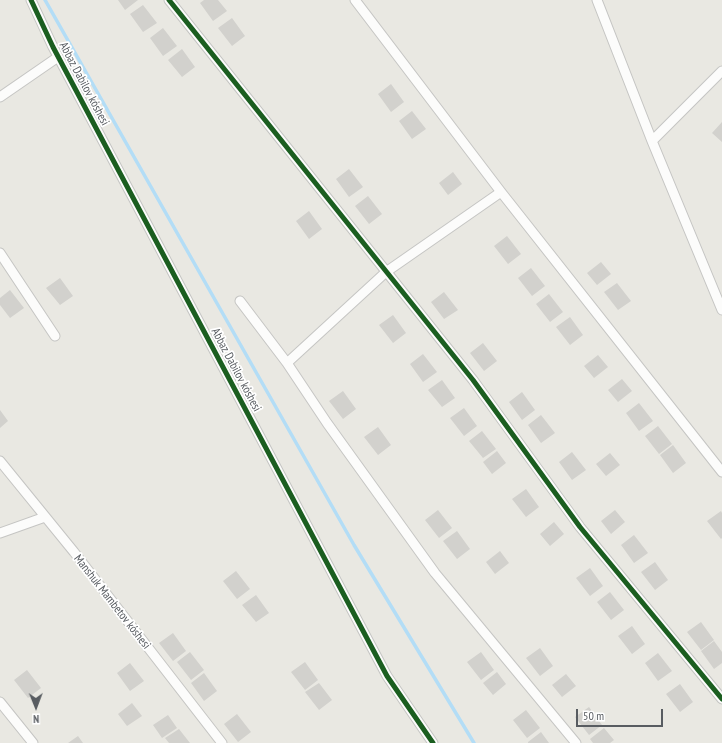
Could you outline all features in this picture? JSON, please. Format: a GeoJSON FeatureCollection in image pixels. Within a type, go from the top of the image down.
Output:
{"type":"FeatureCollection","features":[{"type":"Feature","properties":{"kind":"street","name":"Abbaz Dabilov kóshesi"},"geometry":{"type":"LineString","coordinates":[[31,0],[58,57],[387,676],[433,743]]}},
{"type":"Feature","properties":{"kind":"street"},"geometry":{"type":"LineString","coordinates":[[169,0],[473,380],[580,528],[722,699]]}},
{"type":"Feature","properties":{"kind":"street"},"geometry":{"type":"LineString","coordinates":[[355,0],[501,192],[722,472]]}},
{"type":"Feature","properties":{"kind":"street"},"geometry":{"type":"LineString","coordinates":[[597,0],[652,141],[722,310]]}},
{"type":"Feature","properties":{"kind":"street"},"geometry":{"type":"LineString","coordinates":[[0,97],[58,57]]}},
{"type":"Feature","properties":{"kind":"street"},"geometry":{"type":"LineString","coordinates":[[652,141],[722,71]]}},
{"type":"Feature","properties":{"kind":"street"},"geometry":{"type":"LineString","coordinates":[[287,363],[386,272],[501,192]]}},
{"type":"Feature","properties":{"kind":"street"},"geometry":{"type":"LineString","coordinates":[[0,253],[55,336]]}},
{"type":"Feature","properties":{"kind":"street"},"geometry":{"type":"LineString","coordinates":[[240,301],[287,363],[327,423],[435,573],[576,743]]}},
{"type":"Feature","properties":{"kind":"street","name":"Manshuk Mambetov kóshesi"},"geometry":{"type":"LineString","coordinates":[[0,461],[222,743]]}},
{"type":"Feature","properties":{"kind":"street"},"geometry":{"type":"LineString","coordinates":[[0,532],[45,517]]}},
{"type":"Feature","properties":{"kind":"street"},"geometry":{"type":"LineString","coordinates":[[0,702],[33,743]]}},
{"type":"Feature","properties":{"kind":"building"},"geometry":{"type":"Polygon","coordinates":[[[118,0],[138,0],[125,10],[118,0]]]}},
{"type":"Feature","properties":{"kind":"building"},"geometry":{"type":"Polygon","coordinates":[[[204,0],[218,0],[227,11],[213,21],[200,3],[204,0]]]}},
{"type":"Feature","properties":{"kind":"building"},"geometry":{"type":"Polygon","coordinates":[[[143,5],[157,23],[143,32],[130,14],[143,5]]]}},
{"type":"Feature","properties":{"kind":"building"},"geometry":{"type":"Polygon","coordinates":[[[232,18],[245,36],[232,46],[218,28],[232,18]]]}},
{"type":"Feature","properties":{"kind":"building"},"geometry":{"type":"Polygon","coordinates":[[[163,28],[177,46],[163,56],[150,38],[163,28]]]}},
{"type":"Feature","properties":{"kind":"building"},"geometry":{"type":"Polygon","coordinates":[[[182,49],[195,67],[182,77],[168,60],[182,49]]]}},
{"type":"Feature","properties":{"kind":"building"},"geometry":{"type":"Polygon","coordinates":[[[391,84],[404,102],[391,112],[378,94],[391,84]]]}},
{"type":"Feature","properties":{"kind":"building"},"geometry":{"type":"Polygon","coordinates":[[[412,111],[426,129],[412,139],[399,121],[412,111]]]}},
{"type":"Feature","properties":{"kind":"building"},"geometry":{"type":"Polygon","coordinates":[[[722,122],[722,142],[712,133],[722,122]]]}},
{"type":"Feature","properties":{"kind":"building"},"geometry":{"type":"Polygon","coordinates":[[[349,169],[363,187],[349,197],[336,179],[349,169]]]}},
{"type":"Feature","properties":{"kind":"building"},"geometry":{"type":"Polygon","coordinates":[[[453,172],[462,184],[448,195],[439,183],[453,172]]]}},
{"type":"Feature","properties":{"kind":"building"},"geometry":{"type":"Polygon","coordinates":[[[368,196],[382,214],[369,224],[355,206],[368,196]]]}},
{"type":"Feature","properties":{"kind":"building"},"geometry":{"type":"Polygon","coordinates":[[[309,211],[322,229],[309,239],[296,221],[309,211]]]}},
{"type":"Feature","properties":{"kind":"building"},"geometry":{"type":"Polygon","coordinates":[[[507,236],[521,254],[508,264],[494,246],[507,236]]]}},
{"type":"Feature","properties":{"kind":"building"},"geometry":{"type":"Polygon","coordinates":[[[601,262],[611,274],[597,285],[587,273],[601,262]]]}},
{"type":"Feature","properties":{"kind":"building"},"geometry":{"type":"Polygon","coordinates":[[[531,268],[545,286],[532,296],[518,278],[531,268]]]}},
{"type":"Feature","properties":{"kind":"building"},"geometry":{"type":"Polygon","coordinates":[[[60,278],[73,296],[60,305],[46,288],[60,278]]]}},
{"type":"Feature","properties":{"kind":"building"},"geometry":{"type":"Polygon","coordinates":[[[617,283],[631,301],[618,310],[604,292],[617,283]]]}},
{"type":"Feature","properties":{"kind":"building"},"geometry":{"type":"Polygon","coordinates":[[[10,290],[24,308],[10,318],[0,305],[0,298],[10,290]]]}},
{"type":"Feature","properties":{"kind":"building"},"geometry":{"type":"Polygon","coordinates":[[[444,292],[458,310],[444,319],[431,302],[444,292]]]}},
{"type":"Feature","properties":{"kind":"building"},"geometry":{"type":"Polygon","coordinates":[[[549,294],[563,312],[550,322],[536,304],[549,294]]]}},
{"type":"Feature","properties":{"kind":"building"},"geometry":{"type":"Polygon","coordinates":[[[393,315],[406,333],[393,343],[379,325],[393,315]]]}},
{"type":"Feature","properties":{"kind":"building"},"geometry":{"type":"Polygon","coordinates":[[[570,317],[583,335],[570,345],[556,327],[570,317]]]}},
{"type":"Feature","properties":{"kind":"building"},"geometry":{"type":"Polygon","coordinates":[[[483,343],[497,361],[484,371],[470,353],[483,343]]]}},
{"type":"Feature","properties":{"kind":"building"},"geometry":{"type":"Polygon","coordinates":[[[423,354],[437,372],[423,382],[410,364],[423,354]]]}},
{"type":"Feature","properties":{"kind":"building"},"geometry":{"type":"Polygon","coordinates":[[[598,355],[608,367],[594,378],[584,366],[598,355]]]}},
{"type":"Feature","properties":{"kind":"building"},"geometry":{"type":"Polygon","coordinates":[[[622,379],[632,391],[618,402],[608,390],[622,379]]]}},
{"type":"Feature","properties":{"kind":"building"},"geometry":{"type":"Polygon","coordinates":[[[442,380],[455,398],[442,407],[428,390],[442,380]]]}},
{"type":"Feature","properties":{"kind":"building"},"geometry":{"type":"Polygon","coordinates":[[[343,391],[356,409],[343,419],[329,401],[343,391]]]}},
{"type":"Feature","properties":{"kind":"building"},"geometry":{"type":"Polygon","coordinates":[[[522,392],[535,410],[522,420],[509,402],[522,392]]]}},
{"type":"Feature","properties":{"kind":"building"},"geometry":{"type":"Polygon","coordinates":[[[639,403],[653,421],[639,431],[626,413],[639,403]]]}},
{"type":"Feature","properties":{"kind":"building"},"geometry":{"type":"Polygon","coordinates":[[[464,408],[477,426],[464,436],[450,418],[464,408]]]}},
{"type":"Feature","properties":{"kind":"building"},"geometry":{"type":"Polygon","coordinates":[[[0,410],[8,421],[0,428],[0,410]]]}},
{"type":"Feature","properties":{"kind":"building"},"geometry":{"type":"Polygon","coordinates":[[[541,415],[555,433],[541,443],[528,425],[541,415]]]}},
{"type":"Feature","properties":{"kind":"building"},"geometry":{"type":"Polygon","coordinates":[[[658,426],[672,444],[659,454],[645,436],[658,426]]]}},
{"type":"Feature","properties":{"kind":"building"},"geometry":{"type":"Polygon","coordinates":[[[378,427],[391,445],[378,455],[364,437],[378,427]]]}},
{"type":"Feature","properties":{"kind":"building"},"geometry":{"type":"Polygon","coordinates":[[[482,431],[496,449],[483,458],[469,441],[482,431]]]}},
{"type":"Feature","properties":{"kind":"building"},"geometry":{"type":"Polygon","coordinates":[[[673,445],[686,463],[673,473],[660,455],[673,445]]]}},
{"type":"Feature","properties":{"kind":"building"},"geometry":{"type":"Polygon","coordinates":[[[497,451],[506,463],[492,474],[483,462],[497,451]]]}},
{"type":"Feature","properties":{"kind":"building"},"geometry":{"type":"Polygon","coordinates":[[[572,452],[586,470],[572,480],[559,462],[572,452]]]}},
{"type":"Feature","properties":{"kind":"building"},"geometry":{"type":"Polygon","coordinates":[[[610,453],[620,465],[606,476],[596,464],[610,453]]]}},
{"type":"Feature","properties":{"kind":"building"},"geometry":{"type":"Polygon","coordinates":[[[526,489],[539,507],[526,517],[512,499],[526,489]]]}},
{"type":"Feature","properties":{"kind":"building"},"geometry":{"type":"Polygon","coordinates":[[[438,510],[452,528],[439,538],[425,520],[438,510]]]}},
{"type":"Feature","properties":{"kind":"building"},"geometry":{"type":"Polygon","coordinates":[[[615,510],[625,522],[611,534],[601,521],[615,510]]]}},
{"type":"Feature","properties":{"kind":"building"},"geometry":{"type":"Polygon","coordinates":[[[721,511],[722,538],[721,539],[707,521],[721,511]]]}},
{"type":"Feature","properties":{"kind":"building"},"geometry":{"type":"Polygon","coordinates":[[[554,522],[564,534],[550,546],[540,534],[554,522]]]}},
{"type":"Feature","properties":{"kind":"building"},"geometry":{"type":"Polygon","coordinates":[[[457,531],[470,549],[457,559],[443,541],[457,531]]]}},
{"type":"Feature","properties":{"kind":"building"},"geometry":{"type":"Polygon","coordinates":[[[634,535],[648,553],[634,563],[621,545],[634,535]]]}},
{"type":"Feature","properties":{"kind":"building"},"geometry":{"type":"Polygon","coordinates":[[[500,551],[509,563],[495,574],[486,562],[500,551]]]}},
{"type":"Feature","properties":{"kind":"building"},"geometry":{"type":"Polygon","coordinates":[[[655,562],[668,580],[655,590],[641,572],[655,562]]]}},
{"type":"Feature","properties":{"kind":"building"},"geometry":{"type":"Polygon","coordinates":[[[590,568],[603,586],[590,596],[576,578],[590,568]]]}},
{"type":"Feature","properties":{"kind":"building"},"geometry":{"type":"Polygon","coordinates":[[[236,571],[250,589],[237,599],[223,581],[236,571]]]}},
{"type":"Feature","properties":{"kind":"building"},"geometry":{"type":"Polygon","coordinates":[[[610,592],[624,610],[611,620],[597,602],[610,592]]]}},
{"type":"Feature","properties":{"kind":"building"},"geometry":{"type":"Polygon","coordinates":[[[256,595],[269,613],[256,622],[242,605],[256,595]]]}},
{"type":"Feature","properties":{"kind":"building"},"geometry":{"type":"Polygon","coordinates":[[[701,622],[714,640],[701,650],[687,632],[701,622]]]}},
{"type":"Feature","properties":{"kind":"building"},"geometry":{"type":"Polygon","coordinates":[[[632,626],[645,644],[632,654],[618,636],[632,626]]]}},
{"type":"Feature","properties":{"kind":"building"},"geometry":{"type":"Polygon","coordinates":[[[173,633],[186,651],[173,661],[159,643],[173,633]]]}},
{"type":"Feature","properties":{"kind":"building"},"geometry":{"type":"Polygon","coordinates":[[[714,641],[722,652],[722,663],[714,669],[701,651],[714,641]]]}},
{"type":"Feature","properties":{"kind":"building"},"geometry":{"type":"Polygon","coordinates":[[[540,648],[553,666],[540,676],[526,658],[540,648]]]}},
{"type":"Feature","properties":{"kind":"building"},"geometry":{"type":"Polygon","coordinates":[[[190,652],[204,670],[191,680],[177,662],[190,652]]]}},
{"type":"Feature","properties":{"kind":"building"},"geometry":{"type":"Polygon","coordinates":[[[481,652],[494,670],[481,680],[467,662],[481,652]]]}},
{"type":"Feature","properties":{"kind":"building"},"geometry":{"type":"Polygon","coordinates":[[[658,653],[672,671],[658,681],[645,663],[658,653]]]}},
{"type":"Feature","properties":{"kind":"building"},"geometry":{"type":"Polygon","coordinates":[[[305,662],[318,680],[305,690],[291,672],[305,662]]]}},
{"type":"Feature","properties":{"kind":"building"},"geometry":{"type":"Polygon","coordinates":[[[130,663],[144,681],[130,691],[117,673],[130,663]]]}},
{"type":"Feature","properties":{"kind":"building"},"geometry":{"type":"Polygon","coordinates":[[[27,670],[41,688],[28,698],[14,680],[27,670]]]}},
{"type":"Feature","properties":{"kind":"building"},"geometry":{"type":"Polygon","coordinates":[[[497,672],[506,684],[493,695],[483,683],[497,672]]]}},
{"type":"Feature","properties":{"kind":"building"},"geometry":{"type":"Polygon","coordinates":[[[204,673],[217,691],[204,701],[191,683],[204,673]]]}},
{"type":"Feature","properties":{"kind":"building"},"geometry":{"type":"Polygon","coordinates":[[[566,674],[576,686],[562,697],[552,685],[566,674]]]}},
{"type":"Feature","properties":{"kind":"building"},"geometry":{"type":"Polygon","coordinates":[[[319,683],[332,700],[319,710],[305,692],[319,683]]]}},
{"type":"Feature","properties":{"kind":"building"},"geometry":{"type":"Polygon","coordinates":[[[680,684],[693,702],[680,712],[666,694],[680,684]]]}},
{"type":"Feature","properties":{"kind":"building"},"geometry":{"type":"Polygon","coordinates":[[[132,703],[142,716],[127,726],[118,714],[132,703]]]}},
{"type":"Feature","properties":{"kind":"building"},"geometry":{"type":"Polygon","coordinates":[[[589,707],[602,725],[589,735],[575,717],[589,707]]]}},
{"type":"Feature","properties":{"kind":"building"},"geometry":{"type":"Polygon","coordinates":[[[526,710],[540,728],[527,738],[513,720],[526,710]]]}},
{"type":"Feature","properties":{"kind":"building"},"geometry":{"type":"Polygon","coordinates":[[[237,714],[251,732],[238,742],[224,724],[237,714]]]}},
{"type":"Feature","properties":{"kind":"building"},"geometry":{"type":"Polygon","coordinates":[[[168,715],[177,728],[162,738],[153,725],[168,715]]]}},
{"type":"Feature","properties":{"kind":"building"},"geometry":{"type":"Polygon","coordinates":[[[604,728],[614,740],[610,743],[593,743],[590,739],[604,728]]]}},
{"type":"Feature","properties":{"kind":"building"},"geometry":{"type":"Polygon","coordinates":[[[179,729],[190,743],[169,743],[165,738],[179,729]]]}},
{"type":"Feature","properties":{"kind":"building"},"geometry":{"type":"Polygon","coordinates":[[[541,732],[549,743],[528,743],[528,742],[541,732]]]}},
{"type":"Feature","properties":{"kind":"building"},"geometry":{"type":"Polygon","coordinates":[[[78,736],[83,743],[68,743],[78,736]]]}},
{"type":"Feature","properties":{"kind":"waterway"},"geometry":{"type":"LineString","coordinates":[[45,0],[354,545],[474,743]]}},
{"type":"Feature","properties":{"kind":"cycle path"},"geometry":{"type":"LineString","coordinates":[[31,0],[53,47],[387,676],[433,743]]}},
{"type":"Feature","properties":{"kind":"cycle path"},"geometry":{"type":"LineString","coordinates":[[169,0],[473,380],[580,527],[722,699]]}}]}
